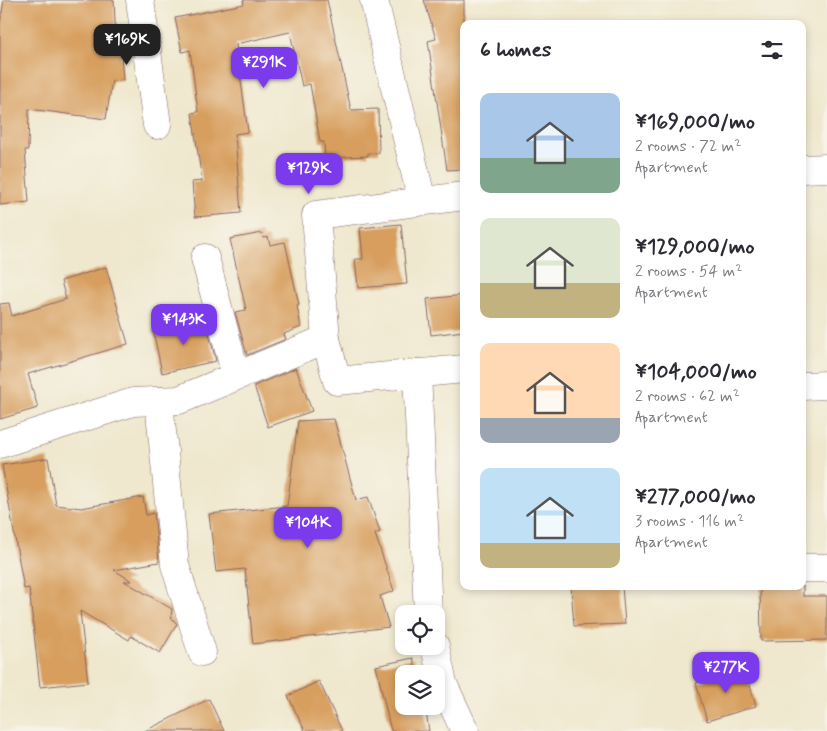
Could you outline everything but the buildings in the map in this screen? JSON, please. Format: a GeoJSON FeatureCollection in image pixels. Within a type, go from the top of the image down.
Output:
{"type":"FeatureCollection","features":[{"type":"Feature","properties":{"kind":"street"},"geometry":{"type":"LineString","coordinates":[[140,0],[157,126]]}},
{"type":"Feature","properties":{"kind":"street"},"geometry":{"type":"LineString","coordinates":[[374,0],[422,200]]}},
{"type":"Feature","properties":{"kind":"street"},"geometry":{"type":"LineString","coordinates":[[806,168],[827,168]]}},
{"type":"Feature","properties":{"kind":"street"},"geometry":{"type":"LineString","coordinates":[[460,196],[316,215],[326,339],[336,381],[460,369]]}},
{"type":"Feature","properties":{"kind":"street"},"geometry":{"type":"LineString","coordinates":[[205,258],[236,376]]}},
{"type":"Feature","properties":{"kind":"street"},"geometry":{"type":"LineString","coordinates":[[0,444],[133,402],[179,400],[326,339]]}},
{"type":"Feature","properties":{"kind":"street"},"geometry":{"type":"LineString","coordinates":[[417,373],[428,605]]}},
{"type":"Feature","properties":{"kind":"street"},"geometry":{"type":"LineString","coordinates":[[806,386],[827,385]]}},
{"type":"Feature","properties":{"kind":"street"},"geometry":{"type":"LineString","coordinates":[[159,401],[175,565],[202,652]]}},
{"type":"Feature","properties":{"kind":"street"},"geometry":{"type":"LineString","coordinates":[[806,568],[827,568]]}},
{"type":"Feature","properties":{"kind":"street"},"geometry":{"type":"LineString","coordinates":[[436,655],[443,684],[465,731]]}}]}
